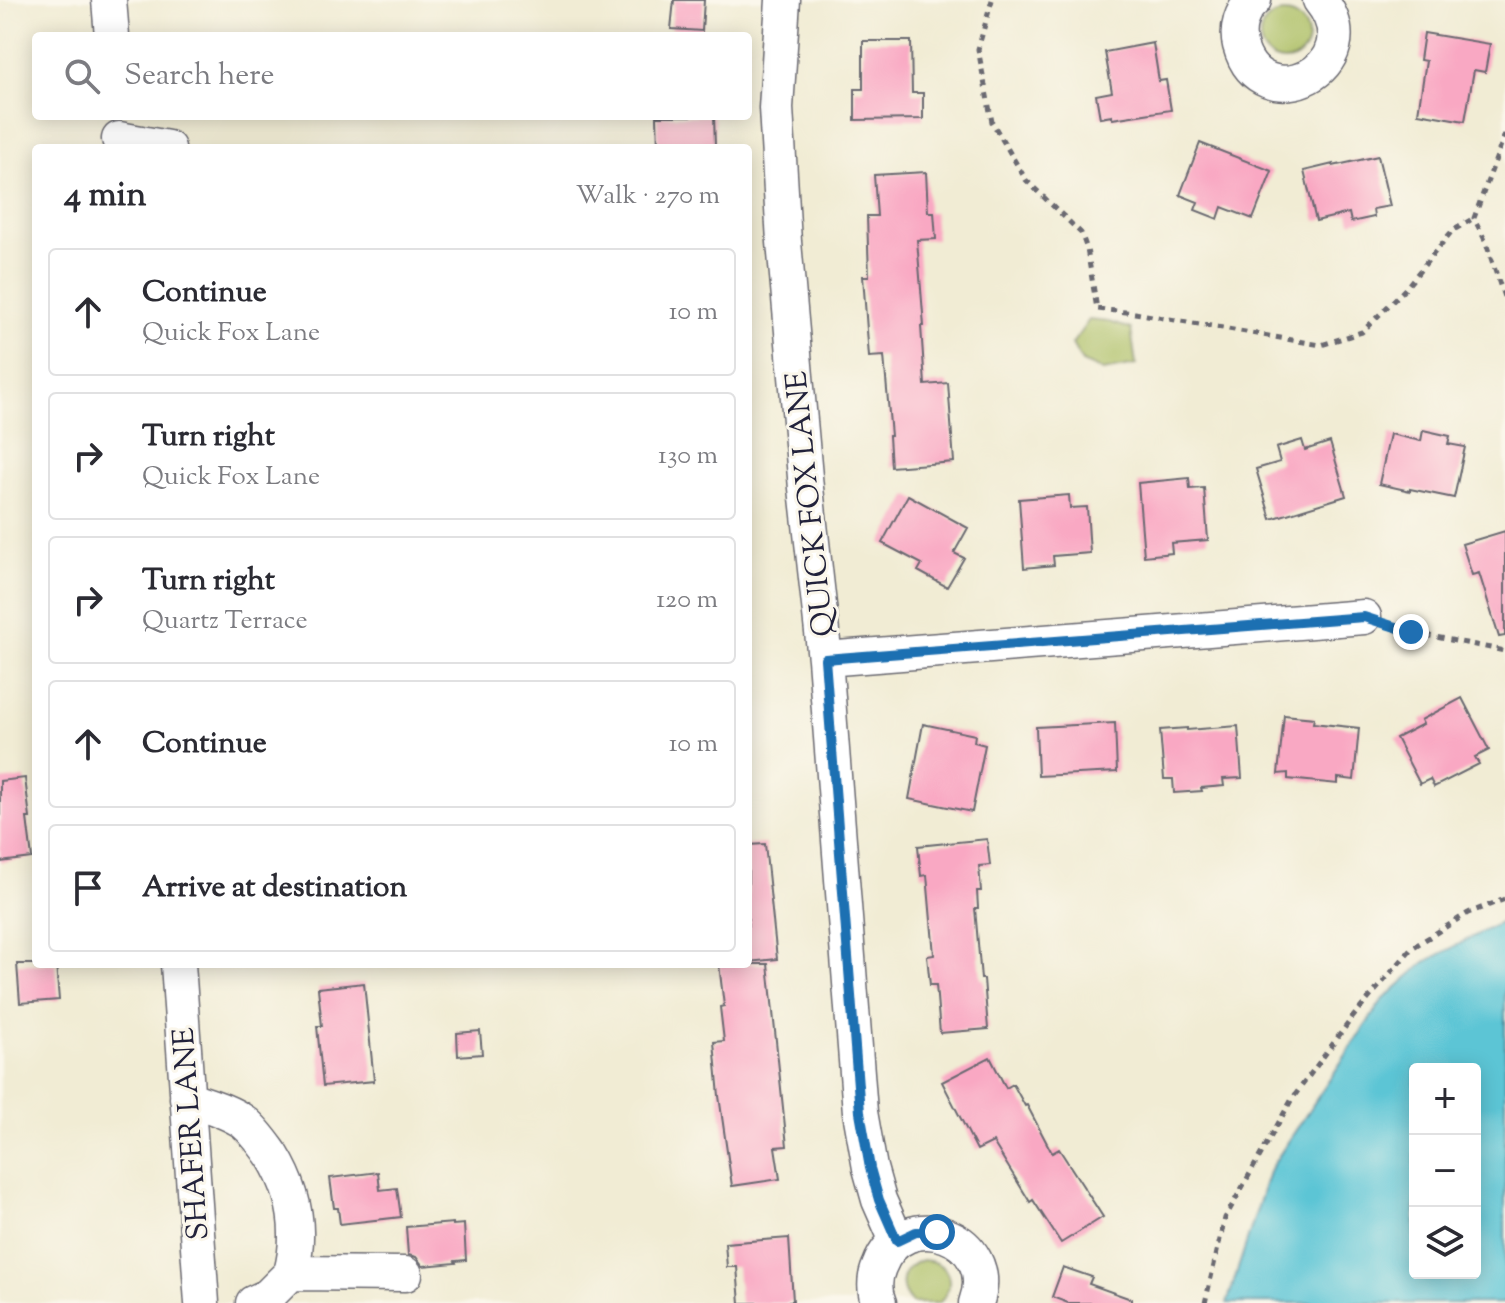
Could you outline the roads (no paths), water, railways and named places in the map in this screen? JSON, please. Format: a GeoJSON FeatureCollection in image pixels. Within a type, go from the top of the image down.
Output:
{"type":"FeatureCollection","features":[{"type":"Feature","properties":{"kind":"street"},"geometry":{"type":"LineString","coordinates":[[109,0],[112,32]]}},
{"type":"Feature","properties":{"kind":"street","name":"QUICK FOX LANE"},"geometry":{"type":"LineString","coordinates":[[783,0],[776,108],[783,227],[825,659],[860,1112],[879,1200],[897,1241]]}},
{"type":"Feature","properties":{"kind":"street"},"geometry":{"type":"LineString","coordinates":[[1254,0],[1248,4],[1240,21],[1239,40],[1244,58],[1256,73],[1273,81],[1292,83],[1310,77],[1324,65],[1333,48],[1335,29],[1329,11],[1320,0]]}},
{"type":"Feature","properties":{"kind":"street"},"geometry":{"type":"LineString","coordinates":[[119,134],[154,144]]}},
{"type":"Feature","properties":{"kind":"street"},"geometry":{"type":"LineString","coordinates":[[825,659],[1364,617]]}},
{"type":"Feature","properties":{"kind":"street","name":"SHAFER LANE"},"geometry":{"type":"LineString","coordinates":[[178,968],[202,1303]]}},
{"type":"Feature","properties":{"kind":"street"},"geometry":{"type":"LineString","coordinates":[[187,1098],[224,1111],[243,1122],[268,1149],[292,1197],[296,1222],[291,1273],[268,1296],[253,1303]]}},
{"type":"Feature","properties":{"kind":"street"},"geometry":{"type":"LineString","coordinates":[[879,1303],[875,1275],[883,1256],[897,1241],[916,1232],[937,1232],[956,1239],[971,1253],[979,1272],[980,1292],[976,1303]]}},
{"type":"Feature","properties":{"kind":"street"},"geometry":{"type":"LineString","coordinates":[[291,1273],[405,1274]]}},
{"type":"Feature","properties":{"kind":"water"},"geometry":{"type":"Polygon","coordinates":[[[1505,920],[1505,1303],[1227,1303],[1270,1169],[1382,1001],[1425,962],[1505,920]]]}}]}
